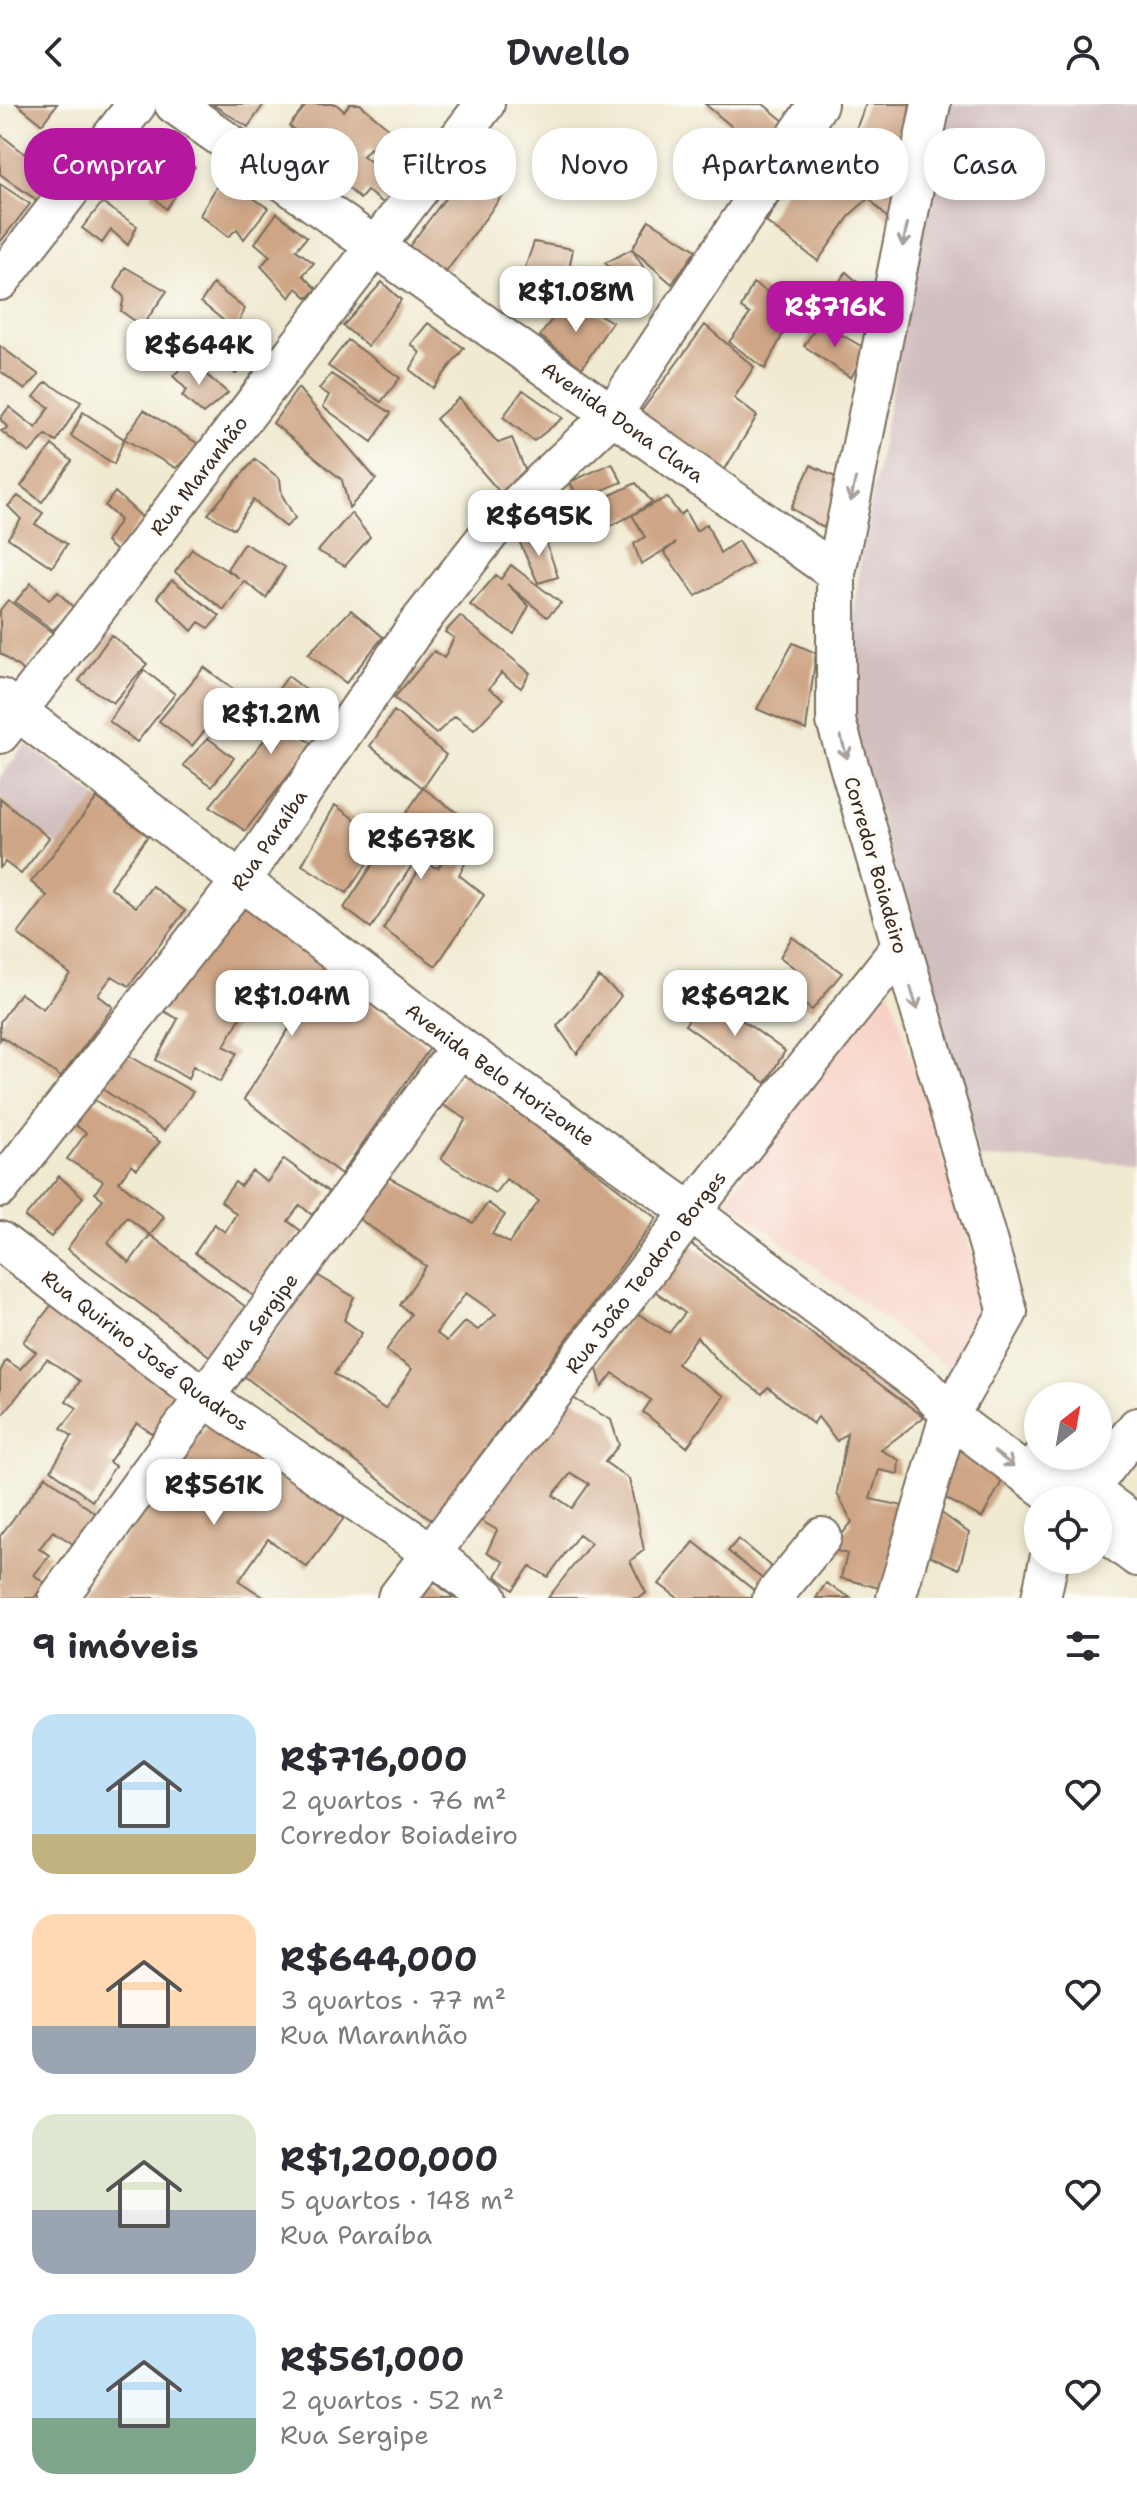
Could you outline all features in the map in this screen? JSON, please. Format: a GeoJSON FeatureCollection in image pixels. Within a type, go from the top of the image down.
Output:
{"type":"FeatureCollection","features":[{"type":"Feature","properties":{"kind":"street"},"geometry":{"type":"LineString","coordinates":[[0,281],[137,104]]}},
{"type":"Feature","properties":{"kind":"street","name":"Avenida Dona Clara"},"geometry":{"type":"LineString","coordinates":[[174,104],[836,573]]}},
{"type":"Feature","properties":{"kind":"street","name":"Rua Maranhão"},"geometry":{"type":"LineString","coordinates":[[6,714],[485,104]]}},
{"type":"Feature","properties":{"kind":"street","name":"Rua Paraíba"},"geometry":{"type":"LineString","coordinates":[[0,1188],[241,881],[418,624],[496,525],[612,415],[818,104]]}},
{"type":"Feature","properties":{"kind":"street","name":"Corredor Boiadeiro"},"geometry":{"type":"LineString","coordinates":[[896,1598],[945,1399],[1008,1312],[836,721],[836,573],[931,104]]}},
{"type":"Feature","properties":{"kind":"street","name":"Avenida Belo Horizonte"},"geometry":{"type":"LineString","coordinates":[[6,714],[241,881],[460,1047],[691,1212],[1062,1486]]}},
{"type":"Feature","properties":{"kind":"street","name":"Rua João Teodoro Borges"},"geometry":{"type":"LineString","coordinates":[[397,1598],[691,1212],[900,948]]}},
{"type":"Feature","properties":{"kind":"street","name":"Rua Sergipe"},"geometry":{"type":"LineString","coordinates":[[58,1598],[460,1047]]}},
{"type":"Feature","properties":{"kind":"street","name":"Rua Quirino José Quadros"},"geometry":{"type":"LineString","coordinates":[[0,1241],[204,1397],[430,1552],[488,1598]]}},
{"type":"Feature","properties":{"kind":"street","name":"Avenida Belo Horizonte"},"geometry":{"type":"LineString","coordinates":[[945,1399],[1024,1444]]}},
{"type":"Feature","properties":{"kind":"street"},"geometry":{"type":"LineString","coordinates":[[1085,1486],[1137,1427]]}},
{"type":"Feature","properties":{"kind":"street","name":"Avenida Belo Horizonte"},"geometry":{"type":"LineString","coordinates":[[1055,1470],[1068,1486]]}},
{"type":"Feature","properties":{"kind":"street","name":"Avenida Belo Horizonte"},"geometry":{"type":"LineString","coordinates":[[1112,1513],[1137,1525]]}},
{"type":"Feature","properties":{"kind":"street"},"geometry":{"type":"LineString","coordinates":[[772,1598],[822,1537]]}},
{"type":"Feature","properties":{"kind":"street"},"geometry":{"type":"LineString","coordinates":[[1112,1538],[1137,1557]]}},
{"type":"Feature","properties":{"kind":"street"},"geometry":{"type":"LineString","coordinates":[[1041,1598],[1046,1574]]}},
{"type":"Feature","properties":{"kind":"shaded area"},"geometry":{"type":"Polygon","coordinates":[[[946,104],[1137,104],[1137,1164],[980,1158],[850,716],[849,662],[862,547],[928,200],[1045,200],[1045,128],[941,128],[946,104]]]}},
{"type":"Feature","properties":{"kind":"shaded area"},"geometry":{"type":"Polygon","coordinates":[[[26,744],[113,810],[74,859],[0,798],[0,777],[26,744]]]}},
{"type":"Feature","properties":{"kind":"shaded area"},"geometry":{"type":"Polygon","coordinates":[[[888,984],[992,1319],[953,1372],[726,1199],[888,984]]]}},
{"type":"Feature","properties":{"kind":"building"},"geometry":{"type":"Polygon","coordinates":[[[17,104],[57,104],[42,124],[17,104]]]}},
{"type":"Feature","properties":{"kind":"building"},"geometry":{"type":"Polygon","coordinates":[[[212,104],[264,104],[248,127],[212,104]]]}},
{"type":"Feature","properties":{"kind":"building"},"geometry":{"type":"Polygon","coordinates":[[[307,104],[336,104],[344,111],[350,104],[360,104],[388,128],[374,128],[374,152],[370,148],[363,156],[374,164],[374,196],[367,191],[360,199],[358,197],[358,128],[289,126],[307,104]]]}},
{"type":"Feature","properties":{"kind":"building"},"geometry":{"type":"Polygon","coordinates":[[[705,104],[763,104],[785,122],[781,128],[733,128],[705,104]]]}},
{"type":"Feature","properties":{"kind":"building"},"geometry":{"type":"Polygon","coordinates":[[[866,104],[910,104],[907,128],[856,128],[866,104]]]}},
{"type":"Feature","properties":{"kind":"building"},"geometry":{"type":"Polygon","coordinates":[[[0,134],[24,153],[24,191],[0,174],[0,134]]]}},
{"type":"Feature","properties":{"kind":"building"},"geometry":{"type":"Polygon","coordinates":[[[0,184],[30,204],[0,242],[0,184]]]}},
{"type":"Feature","properties":{"kind":"building"},"geometry":{"type":"Polygon","coordinates":[[[211,196],[211,200],[256,200],[268,208],[244,239],[237,229],[228,237],[200,215],[211,196]]]}},
{"type":"Feature","properties":{"kind":"building"},"geometry":{"type":"Polygon","coordinates":[[[157,200],[172,200],[166,209],[157,200]]]}},
{"type":"Feature","properties":{"kind":"building"},"geometry":{"type":"Polygon","coordinates":[[[379,200],[394,200],[389,207],[379,200]]]}},
{"type":"Feature","properties":{"kind":"building"},"geometry":{"type":"Polygon","coordinates":[[[444,200],[499,200],[446,272],[408,248],[444,200]]]}},
{"type":"Feature","properties":{"kind":"building"},"geometry":{"type":"Polygon","coordinates":[[[779,200],[867,200],[851,214],[818,261],[766,222],[779,200]]]}},
{"type":"Feature","properties":{"kind":"building"},"geometry":{"type":"Polygon","coordinates":[[[871,200],[894,200],[889,220],[871,200]]]}},
{"type":"Feature","properties":{"kind":"building"},"geometry":{"type":"Polygon","coordinates":[[[102,203],[137,226],[128,245],[111,230],[102,243],[82,228],[102,203]]]}},
{"type":"Feature","properties":{"kind":"building"},"geometry":{"type":"Polygon","coordinates":[[[277,213],[307,237],[296,250],[314,263],[303,275],[317,289],[308,298],[297,288],[290,298],[261,266],[270,256],[255,243],[277,213]]]}},
{"type":"Feature","properties":{"kind":"building"},"geometry":{"type":"Polygon","coordinates":[[[649,220],[696,250],[672,284],[632,249],[649,220]]]}},
{"type":"Feature","properties":{"kind":"building"},"geometry":{"type":"Polygon","coordinates":[[[534,242],[573,249],[562,305],[516,294],[534,242]]]}},
{"type":"Feature","properties":{"kind":"building"},"geometry":{"type":"Polygon","coordinates":[[[632,249],[648,275],[637,277],[645,286],[633,294],[605,263],[632,249]]]}},
{"type":"Feature","properties":{"kind":"building"},"geometry":{"type":"Polygon","coordinates":[[[125,267],[167,291],[142,326],[121,311],[124,297],[115,288],[125,267]]]}},
{"type":"Feature","properties":{"kind":"building"},"geometry":{"type":"Polygon","coordinates":[[[846,272],[875,297],[861,322],[829,296],[846,272]]]}},
{"type":"Feature","properties":{"kind":"building"},"geometry":{"type":"Polygon","coordinates":[[[382,282],[401,300],[368,346],[343,326],[382,282]]]}},
{"type":"Feature","properties":{"kind":"building"},"geometry":{"type":"Polygon","coordinates":[[[753,283],[796,309],[765,369],[729,342],[750,314],[741,308],[753,283]]]}},
{"type":"Feature","properties":{"kind":"building"},"geometry":{"type":"Polygon","coordinates":[[[213,284],[245,309],[235,330],[201,302],[213,284]]]}},
{"type":"Feature","properties":{"kind":"building"},"geometry":{"type":"Polygon","coordinates":[[[562,305],[577,320],[585,306],[612,322],[582,368],[540,336],[562,305]]]}},
{"type":"Feature","properties":{"kind":"building"},"geometry":{"type":"Polygon","coordinates":[[[819,322],[866,349],[851,378],[804,346],[819,322]]]}},
{"type":"Feature","properties":{"kind":"building"},"geometry":{"type":"Polygon","coordinates":[[[428,323],[464,348],[433,388],[410,370],[420,353],[411,344],[428,323]]]}},
{"type":"Feature","properties":{"kind":"building"},"geometry":{"type":"Polygon","coordinates":[[[705,325],[754,367],[734,398],[757,416],[724,471],[640,413],[705,325]]]}},
{"type":"Feature","properties":{"kind":"building"},"geometry":{"type":"Polygon","coordinates":[[[211,326],[248,356],[236,374],[197,347],[211,326]]]}},
{"type":"Feature","properties":{"kind":"building"},"geometry":{"type":"Polygon","coordinates":[[[348,340],[400,378],[381,402],[328,366],[348,340]]]}},
{"type":"Feature","properties":{"kind":"building"},"geometry":{"type":"Polygon","coordinates":[[[0,346],[39,375],[25,390],[0,371],[0,346]]]}},
{"type":"Feature","properties":{"kind":"building"},"geometry":{"type":"Polygon","coordinates":[[[189,360],[228,393],[203,414],[182,396],[187,390],[173,376],[189,360]]]}},
{"type":"Feature","properties":{"kind":"building"},"geometry":{"type":"Polygon","coordinates":[[[331,374],[391,413],[372,442],[323,407],[329,395],[319,389],[331,374]]]}},
{"type":"Feature","properties":{"kind":"building"},"geometry":{"type":"Polygon","coordinates":[[[46,382],[81,402],[56,442],[46,435],[29,453],[1,431],[8,428],[0,419],[9,407],[36,428],[49,407],[34,397],[46,382]]]}},
{"type":"Feature","properties":{"kind":"building"},"geometry":{"type":"Polygon","coordinates":[[[298,388],[376,479],[349,508],[342,480],[273,423],[298,388]]]}},
{"type":"Feature","properties":{"kind":"building"},"geometry":{"type":"Polygon","coordinates":[[[523,390],[563,418],[534,441],[503,417],[523,390]]]}},
{"type":"Feature","properties":{"kind":"building"},"geometry":{"type":"Polygon","coordinates":[[[459,398],[498,443],[512,438],[525,470],[504,497],[436,419],[459,398]]]}},
{"type":"Feature","properties":{"kind":"building"},"geometry":{"type":"Polygon","coordinates":[[[144,410],[200,445],[176,468],[124,439],[144,410]]]}},
{"type":"Feature","properties":{"kind":"building"},"geometry":{"type":"Polygon","coordinates":[[[83,412],[124,439],[114,464],[71,436],[83,412]]]}},
{"type":"Feature","properties":{"kind":"building"},"geometry":{"type":"Polygon","coordinates":[[[52,445],[72,461],[42,502],[21,486],[52,445]]]}},
{"type":"Feature","properties":{"kind":"building"},"geometry":{"type":"Polygon","coordinates":[[[255,459],[280,479],[282,495],[295,518],[286,527],[253,500],[234,529],[208,514],[255,459]]]}},
{"type":"Feature","properties":{"kind":"building"},"geometry":{"type":"Polygon","coordinates":[[[612,463],[622,482],[579,500],[570,482],[612,463]]]}},
{"type":"Feature","properties":{"kind":"building"},"geometry":{"type":"Polygon","coordinates":[[[811,465],[839,479],[824,528],[791,508],[811,465]]]}},
{"type":"Feature","properties":{"kind":"building"},"geometry":{"type":"Polygon","coordinates":[[[636,483],[652,502],[595,534],[583,508],[636,483]]]}},
{"type":"Feature","properties":{"kind":"building"},"geometry":{"type":"Polygon","coordinates":[[[115,492],[143,518],[117,552],[106,542],[120,520],[105,506],[115,492]]]}},
{"type":"Feature","properties":{"kind":"building"},"geometry":{"type":"Polygon","coordinates":[[[18,496],[43,513],[35,524],[67,544],[52,567],[8,538],[21,519],[8,506],[18,496]]]}},
{"type":"Feature","properties":{"kind":"building"},"geometry":{"type":"Polygon","coordinates":[[[667,497],[680,515],[685,511],[696,531],[707,524],[720,553],[738,541],[752,564],[696,596],[664,552],[676,543],[641,564],[634,544],[645,537],[632,515],[667,497]]]}},
{"type":"Feature","properties":{"kind":"building"},"geometry":{"type":"Polygon","coordinates":[[[351,513],[370,537],[345,566],[318,551],[351,513]]]}},
{"type":"Feature","properties":{"kind":"building"},"geometry":{"type":"Polygon","coordinates":[[[543,533],[558,577],[538,583],[519,541],[543,533]]]}},
{"type":"Feature","properties":{"kind":"building"},"geometry":{"type":"Polygon","coordinates":[[[244,543],[285,567],[266,598],[244,581],[224,610],[175,572],[192,549],[239,578],[227,569],[244,543]]]}},
{"type":"Feature","properties":{"kind":"building"},"geometry":{"type":"Polygon","coordinates":[[[511,565],[561,603],[547,617],[507,584],[529,606],[514,634],[470,605],[496,575],[501,579],[511,565]]]}},
{"type":"Feature","properties":{"kind":"building"},"geometry":{"type":"Polygon","coordinates":[[[172,580],[220,616],[209,628],[199,622],[192,631],[157,597],[172,580]]]}},
{"type":"Feature","properties":{"kind":"building"},"geometry":{"type":"Polygon","coordinates":[[[31,583],[49,600],[58,592],[75,609],[53,630],[15,602],[31,583]]]}},
{"type":"Feature","properties":{"kind":"building"},"geometry":{"type":"Polygon","coordinates":[[[8,600],[53,633],[24,671],[0,653],[0,610],[8,600]]]}},
{"type":"Feature","properties":{"kind":"building"},"geometry":{"type":"Polygon","coordinates":[[[351,610],[383,637],[346,683],[308,654],[351,610]]]}},
{"type":"Feature","properties":{"kind":"building"},"geometry":{"type":"Polygon","coordinates":[[[460,616],[530,673],[521,688],[501,673],[489,689],[504,699],[474,730],[455,716],[436,734],[394,698],[434,651],[444,658],[454,638],[445,632],[460,616]]]}},
{"type":"Feature","properties":{"kind":"building"},"geometry":{"type":"Polygon","coordinates":[[[111,635],[147,664],[113,703],[79,681],[111,635]]]}},
{"type":"Feature","properties":{"kind":"building"},"geometry":{"type":"Polygon","coordinates":[[[793,643],[816,653],[806,730],[757,709],[793,643]]]}},
{"type":"Feature","properties":{"kind":"building"},"geometry":{"type":"Polygon","coordinates":[[[204,667],[237,692],[192,746],[159,721],[204,667]]]}},
{"type":"Feature","properties":{"kind":"building"},"geometry":{"type":"Polygon","coordinates":[[[144,670],[175,694],[137,742],[109,721],[144,670]]]}},
{"type":"Feature","properties":{"kind":"building"},"geometry":{"type":"Polygon","coordinates":[[[288,676],[323,703],[300,736],[313,744],[245,831],[210,806],[279,722],[264,710],[288,676]]]}},
{"type":"Feature","properties":{"kind":"building"},"geometry":{"type":"Polygon","coordinates":[[[394,711],[446,755],[423,788],[370,746],[394,711]]]}},
{"type":"Feature","properties":{"kind":"building"},"geometry":{"type":"Polygon","coordinates":[[[208,738],[234,758],[212,786],[183,765],[208,738]]]}},
{"type":"Feature","properties":{"kind":"building"},"geometry":{"type":"Polygon","coordinates":[[[423,788],[476,826],[462,847],[470,854],[459,875],[484,895],[436,966],[383,929],[423,863],[438,868],[453,846],[440,837],[433,833],[371,928],[344,908],[423,788]]]}},
{"type":"Feature","properties":{"kind":"building"},"geometry":{"type":"Polygon","coordinates":[[[0,798],[49,838],[21,874],[5,862],[0,868],[0,798]]]}},
{"type":"Feature","properties":{"kind":"building"},"geometry":{"type":"Polygon","coordinates":[[[97,798],[148,836],[110,887],[136,907],[152,886],[185,911],[129,986],[112,976],[98,995],[113,1007],[61,1077],[2,1037],[0,1040],[0,1022],[20,993],[43,1009],[70,974],[18,934],[47,896],[31,882],[97,798]]]}},
{"type":"Feature","properties":{"kind":"building"},"geometry":{"type":"Polygon","coordinates":[[[335,805],[383,840],[347,893],[302,865],[335,805]]]}},
{"type":"Feature","properties":{"kind":"building"},"geometry":{"type":"Polygon","coordinates":[[[238,903],[430,1048],[341,1174],[244,1099],[292,1024],[251,999],[224,1046],[237,1053],[220,1082],[193,1066],[188,1079],[156,1060],[178,1019],[160,1009],[238,903]]]}},
{"type":"Feature","properties":{"kind":"building"},"geometry":{"type":"Polygon","coordinates":[[[792,937],[842,973],[812,1010],[788,993],[802,974],[780,957],[792,937]]]}},
{"type":"Feature","properties":{"kind":"building"},"geometry":{"type":"Polygon","coordinates":[[[599,977],[621,996],[577,1054],[557,1026],[599,977]]]}},
{"type":"Feature","properties":{"kind":"building"},"geometry":{"type":"Polygon","coordinates":[[[706,994],[785,1051],[766,1083],[685,1025],[706,994]]]}},
{"type":"Feature","properties":{"kind":"building"},"geometry":{"type":"Polygon","coordinates":[[[126,1054],[193,1092],[164,1131],[101,1088],[126,1054]]]}},
{"type":"Feature","properties":{"kind":"building"},"geometry":{"type":"Polygon","coordinates":[[[464,1072],[657,1218],[432,1520],[244,1376],[317,1275],[354,1297],[344,1320],[362,1333],[334,1374],[385,1409],[412,1369],[386,1351],[411,1314],[400,1305],[426,1266],[358,1218],[388,1177],[473,1223],[488,1203],[505,1215],[492,1234],[509,1243],[539,1201],[506,1179],[495,1193],[441,1159],[466,1119],[441,1104],[464,1072]],[[466,1293],[436,1333],[447,1341],[465,1321],[478,1330],[496,1314],[466,1293]]]}},
{"type":"Feature","properties":{"kind":"building"},"geometry":{"type":"Polygon","coordinates":[[[93,1099],[160,1142],[137,1169],[131,1165],[119,1182],[164,1217],[150,1235],[247,1308],[212,1358],[67,1249],[103,1199],[95,1193],[103,1181],[67,1159],[86,1133],[74,1124],[93,1099]],[[127,1217],[108,1243],[129,1263],[150,1235],[127,1217]]]}},
{"type":"Feature","properties":{"kind":"building"},"geometry":{"type":"Polygon","coordinates":[[[284,1159],[329,1192],[312,1215],[300,1205],[288,1221],[301,1231],[255,1297],[195,1253],[214,1224],[225,1232],[236,1214],[221,1201],[235,1182],[240,1186],[252,1171],[267,1182],[284,1159]]]}},
{"type":"Feature","properties":{"kind":"building"},"geometry":{"type":"Polygon","coordinates":[[[59,1176],[83,1197],[51,1237],[25,1217],[59,1176]]]}},
{"type":"Feature","properties":{"kind":"building"},"geometry":{"type":"Polygon","coordinates":[[[687,1241],[924,1417],[881,1450],[899,1460],[898,1474],[879,1470],[870,1499],[903,1506],[883,1589],[841,1578],[847,1554],[830,1549],[852,1522],[837,1493],[847,1433],[837,1441],[818,1417],[813,1424],[768,1387],[762,1394],[720,1363],[697,1337],[677,1364],[724,1396],[687,1447],[643,1412],[651,1400],[613,1373],[602,1387],[596,1365],[635,1312],[669,1333],[685,1313],[652,1289],[687,1241]]]}},
{"type":"Feature","properties":{"kind":"building"},"geometry":{"type":"Polygon","coordinates":[[[53,1303],[182,1397],[154,1435],[137,1423],[109,1462],[115,1466],[92,1501],[51,1470],[72,1436],[61,1428],[77,1408],[66,1401],[80,1381],[47,1359],[0,1418],[0,1372],[6,1360],[20,1369],[36,1352],[23,1342],[53,1303]]]}},
{"type":"Feature","properties":{"kind":"building"},"geometry":{"type":"Polygon","coordinates":[[[571,1397],[611,1420],[619,1445],[605,1462],[629,1479],[644,1550],[630,1561],[646,1593],[640,1598],[548,1598],[591,1543],[579,1534],[548,1577],[530,1566],[513,1590],[496,1576],[504,1562],[487,1552],[497,1530],[480,1520],[571,1397]],[[571,1473],[553,1495],[572,1508],[589,1484],[571,1473]]]}},
{"type":"Feature","properties":{"kind":"building"},"geometry":{"type":"Polygon","coordinates":[[[211,1421],[344,1518],[307,1567],[268,1539],[239,1581],[265,1598],[81,1598],[211,1421]]]}},
{"type":"Feature","properties":{"kind":"building"},"geometry":{"type":"Polygon","coordinates":[[[959,1437],[1007,1472],[982,1518],[932,1491],[959,1437]]]}},
{"type":"Feature","properties":{"kind":"building"},"geometry":{"type":"Polygon","coordinates":[[[46,1476],[96,1514],[73,1544],[53,1531],[39,1549],[50,1555],[34,1575],[45,1583],[34,1598],[0,1598],[0,1536],[46,1476]]]}},
{"type":"Feature","properties":{"kind":"building"},"geometry":{"type":"Polygon","coordinates":[[[936,1509],[969,1533],[959,1569],[922,1552],[936,1509]]]}},
{"type":"Feature","properties":{"kind":"building"},"geometry":{"type":"Polygon","coordinates":[[[738,1539],[775,1570],[765,1581],[728,1551],[738,1539]]]}},
{"type":"Feature","properties":{"kind":"building"},"geometry":{"type":"Polygon","coordinates":[[[694,1542],[756,1592],[751,1598],[678,1598],[659,1584],[694,1542]]]}},
{"type":"Feature","properties":{"kind":"building"},"geometry":{"type":"Polygon","coordinates":[[[432,1580],[454,1598],[419,1598],[432,1580]]]}},
{"type":"Feature","properties":{"kind":"building"},"geometry":{"type":"Polygon","coordinates":[[[826,1583],[851,1598],[816,1598],[826,1583]]]}}]}
